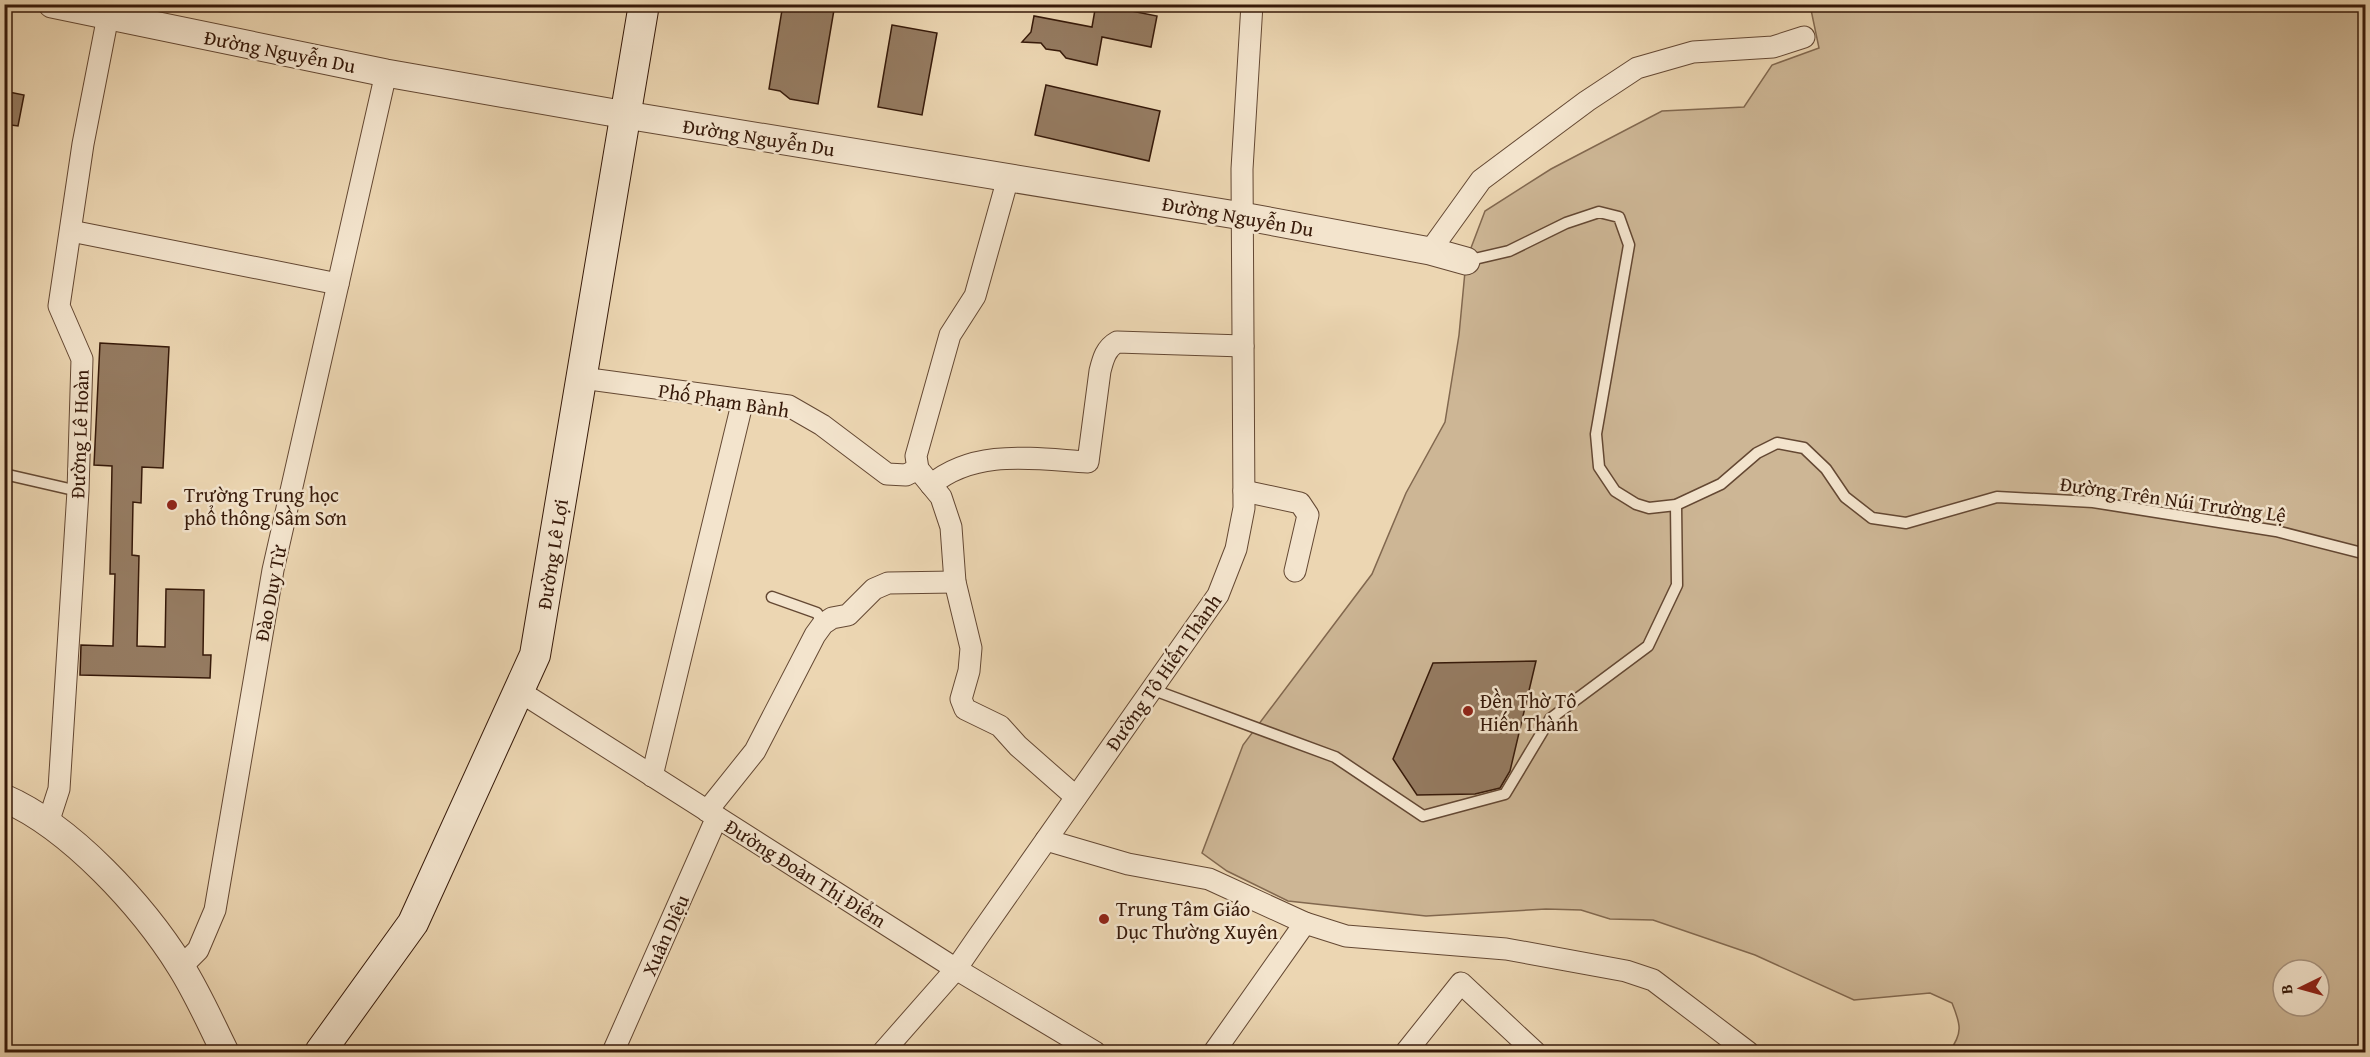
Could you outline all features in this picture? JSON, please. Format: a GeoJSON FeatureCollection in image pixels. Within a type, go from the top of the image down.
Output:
{"type":"FeatureCollection","features":[{"type":"Feature","properties":{"kind":"main road","name":"Đường Lê Lợi"},"geometry":{"type":"LineString","coordinates":[[320,1053],[413,923],[535,655],[644,4]]}},
{"type":"Feature","properties":{"kind":"street","name":"Đường Nguyễn Du"},"geometry":{"type":"LineString","coordinates":[[52,4],[111,8],[386,72],[626,116],[1242,216],[1430,250],[1466,261]]}},
{"type":"Feature","properties":{"kind":"street","name":"Đường Tô Hiến Thành"},"geometry":{"type":"LineString","coordinates":[[883,1053],[956,969],[1218,595],[1236,549],[1244,508],[1242,169],[1252,4]]}},
{"type":"Feature","properties":{"kind":"street","name":"Đường Lê Hoàn"},"geometry":{"type":"LineString","coordinates":[[48,823],[59,789],[78,491],[82,360],[59,306],[83,144],[111,8]]}},
{"type":"Feature","properties":{"kind":"street"},"geometry":{"type":"LineString","coordinates":[[1430,250],[1481,180],[1587,101],[1637,68],[1693,52],[1773,47],[1804,37]]}},
{"type":"Feature","properties":{"kind":"street","name":"Đào Duy Từ"},"geometry":{"type":"LineString","coordinates":[[181,967],[198,950],[215,910],[273,570],[386,72]]}},
{"type":"Feature","properties":{"kind":"street"},"geometry":{"type":"LineString","coordinates":[[1008,178],[975,296],[951,335],[916,456],[925,477],[941,497],[948,512],[951,527],[955,582],[967,622],[971,648],[962,704],[965,709],[1000,726],[1018,746],[1076,797]]}},
{"type":"Feature","properties":{"kind":"street"},"geometry":{"type":"LineString","coordinates":[[71,231],[338,284]]}},
{"type":"Feature","properties":{"kind":"street"},"geometry":{"type":"LineString","coordinates":[[925,477],[994,458],[1088,462],[1100,371],[1111,345],[1117,342],[1243,346]]}},
{"type":"Feature","properties":{"kind":"street","name":"Phố Phạm Bành"},"geometry":{"type":"LineString","coordinates":[[582,378],[789,406],[822,425],[887,474],[925,477]]}},
{"type":"Feature","properties":{"kind":"street"},"geometry":{"type":"LineString","coordinates":[[652,776],[743,400]]}},
{"type":"Feature","properties":{"kind":"street"},"geometry":{"type":"LineString","coordinates":[[1244,491],[1300,503],[1305,508],[1308,515],[1295,572]]}},
{"type":"Feature","properties":{"kind":"street"},"geometry":{"type":"LineString","coordinates":[[822,624],[832,618],[848,615],[874,589],[888,583],[955,582]]}},
{"type":"Feature","properties":{"kind":"street","name":"Xuân Diệu"},"geometry":{"type":"LineString","coordinates":[[613,1053],[712,814],[755,751],[814,635],[822,624]]}},
{"type":"Feature","properties":{"kind":"street","name":"Đường Đoàn Thị Điểm"},"geometry":{"type":"LineString","coordinates":[[519,691],[956,969],[1095,1053]]}},
{"type":"Feature","properties":{"kind":"street"},"geometry":{"type":"LineString","coordinates":[[6,800],[48,823],[127,893],[181,967],[225,1053]]}},
{"type":"Feature","properties":{"kind":"street"},"geometry":{"type":"LineString","coordinates":[[1046,840],[1128,864],[1209,879],[1305,923],[1346,936],[1506,949],[1626,971],[1653,980],[1748,1053]]}},
{"type":"Feature","properties":{"kind":"street"},"geometry":{"type":"LineString","coordinates":[[1214,1053],[1305,923]]}},
{"type":"Feature","properties":{"kind":"street"},"geometry":{"type":"LineString","coordinates":[[1406,1053],[1461,983],[1535,1053]]}},
{"type":"Feature","properties":{"kind":"lane","name":"Đường Trên Núi Trường Lệ"},"geometry":{"type":"LineString","coordinates":[[1466,261],[1509,251],[1566,223],[1599,212],[1620,216],[1629,245],[1596,434],[1599,466],[1615,491],[1636,504],[1649,508],[1676,505],[1721,484],[1757,453],[1776,443],[1804,448],[1826,469],[1845,497],[1872,518],[1905,523],[1997,496],[2093,502],[2276,531],[2366,554]]}},
{"type":"Feature","properties":{"kind":"lane"},"geometry":{"type":"LineString","coordinates":[[4,474],[78,491]]}},
{"type":"Feature","properties":{"kind":"lane"},"geometry":{"type":"LineString","coordinates":[[1151,689],[1335,757],[1423,816],[1504,794],[1550,719],[1648,646],[1677,585],[1676,505]]}},
{"type":"Feature","properties":{"kind":"lane"},"geometry":{"type":"LineString","coordinates":[[772,597],[817,613],[822,624]]}},
{"type":"Feature","properties":{"kind":"shaded area"},"geometry":{"type":"Polygon","coordinates":[[[1810,5],[2365,5],[2365,1052],[1949,1052],[1957,1039],[1959,1029],[1957,1017],[1952,1003],[1930,993],[1854,1000],[1755,955],[1653,920],[1610,919],[1581,910],[1546,909],[1426,916],[1288,901],[1227,871],[1202,853],[1243,745],[1372,574],[1406,493],[1445,422],[1459,335],[1466,261],[1485,211],[1551,169],[1662,111],[1744,107],[1772,65],[1819,48],[1810,5]]]}},
{"type":"Feature","properties":{"kind":"building"},"geometry":{"type":"Polygon","coordinates":[[[783,4],[835,4],[818,104],[790,99],[780,91],[769,89],[783,4]]]}},
{"type":"Feature","properties":{"kind":"building"},"geometry":{"type":"Polygon","coordinates":[[[1096,4],[1157,16],[1151,47],[1102,37],[1097,65],[1066,58],[1060,51],[1046,49],[1041,43],[1022,42],[1031,32],[1034,16],[1092,27],[1096,4]]]}},
{"type":"Feature","properties":{"kind":"building"},"geometry":{"type":"Polygon","coordinates":[[[892,25],[937,33],[922,115],[878,107],[892,25]]]}},
{"type":"Feature","properties":{"kind":"building"},"geometry":{"type":"Polygon","coordinates":[[[1046,85],[1160,111],[1149,161],[1035,135],[1046,85]]]}},
{"type":"Feature","properties":{"kind":"building"},"geometry":{"type":"Polygon","coordinates":[[[4,91],[24,95],[18,126],[4,124],[4,91]]]}},
{"type":"Feature","properties":{"kind":"building"},"geometry":{"type":"Polygon","coordinates":[[[100,343],[169,347],[163,468],[142,467],[141,503],[133,502],[132,555],[139,556],[137,646],[165,647],[166,589],[204,590],[203,655],[211,655],[210,678],[80,675],[81,645],[113,646],[115,574],[110,574],[112,466],[94,465],[100,343]]]}},
{"type":"Feature","properties":{"kind":"building","name":"Đền Thờ Tô Hiến Thành"},"geometry":{"type":"Polygon","coordinates":[[[1536,661],[1510,771],[1500,788],[1475,794],[1417,795],[1393,759],[1433,663],[1536,661]]]}},
{"type":"Feature","properties":{"kind":"place","name":"Trường Trung học phổ thông Sầm Sơn"},"geometry":{"type":"Point","coordinates":[172,505]}},
{"type":"Feature","properties":{"kind":"place","name":"Đền Thờ Tô Hiến Thành"},"geometry":{"type":"Point","coordinates":[1468,711]}},
{"type":"Feature","properties":{"kind":"place","name":"Trung Tâm Giáo Dục Thường Xuyên"},"geometry":{"type":"Point","coordinates":[1104,919]}}]}
